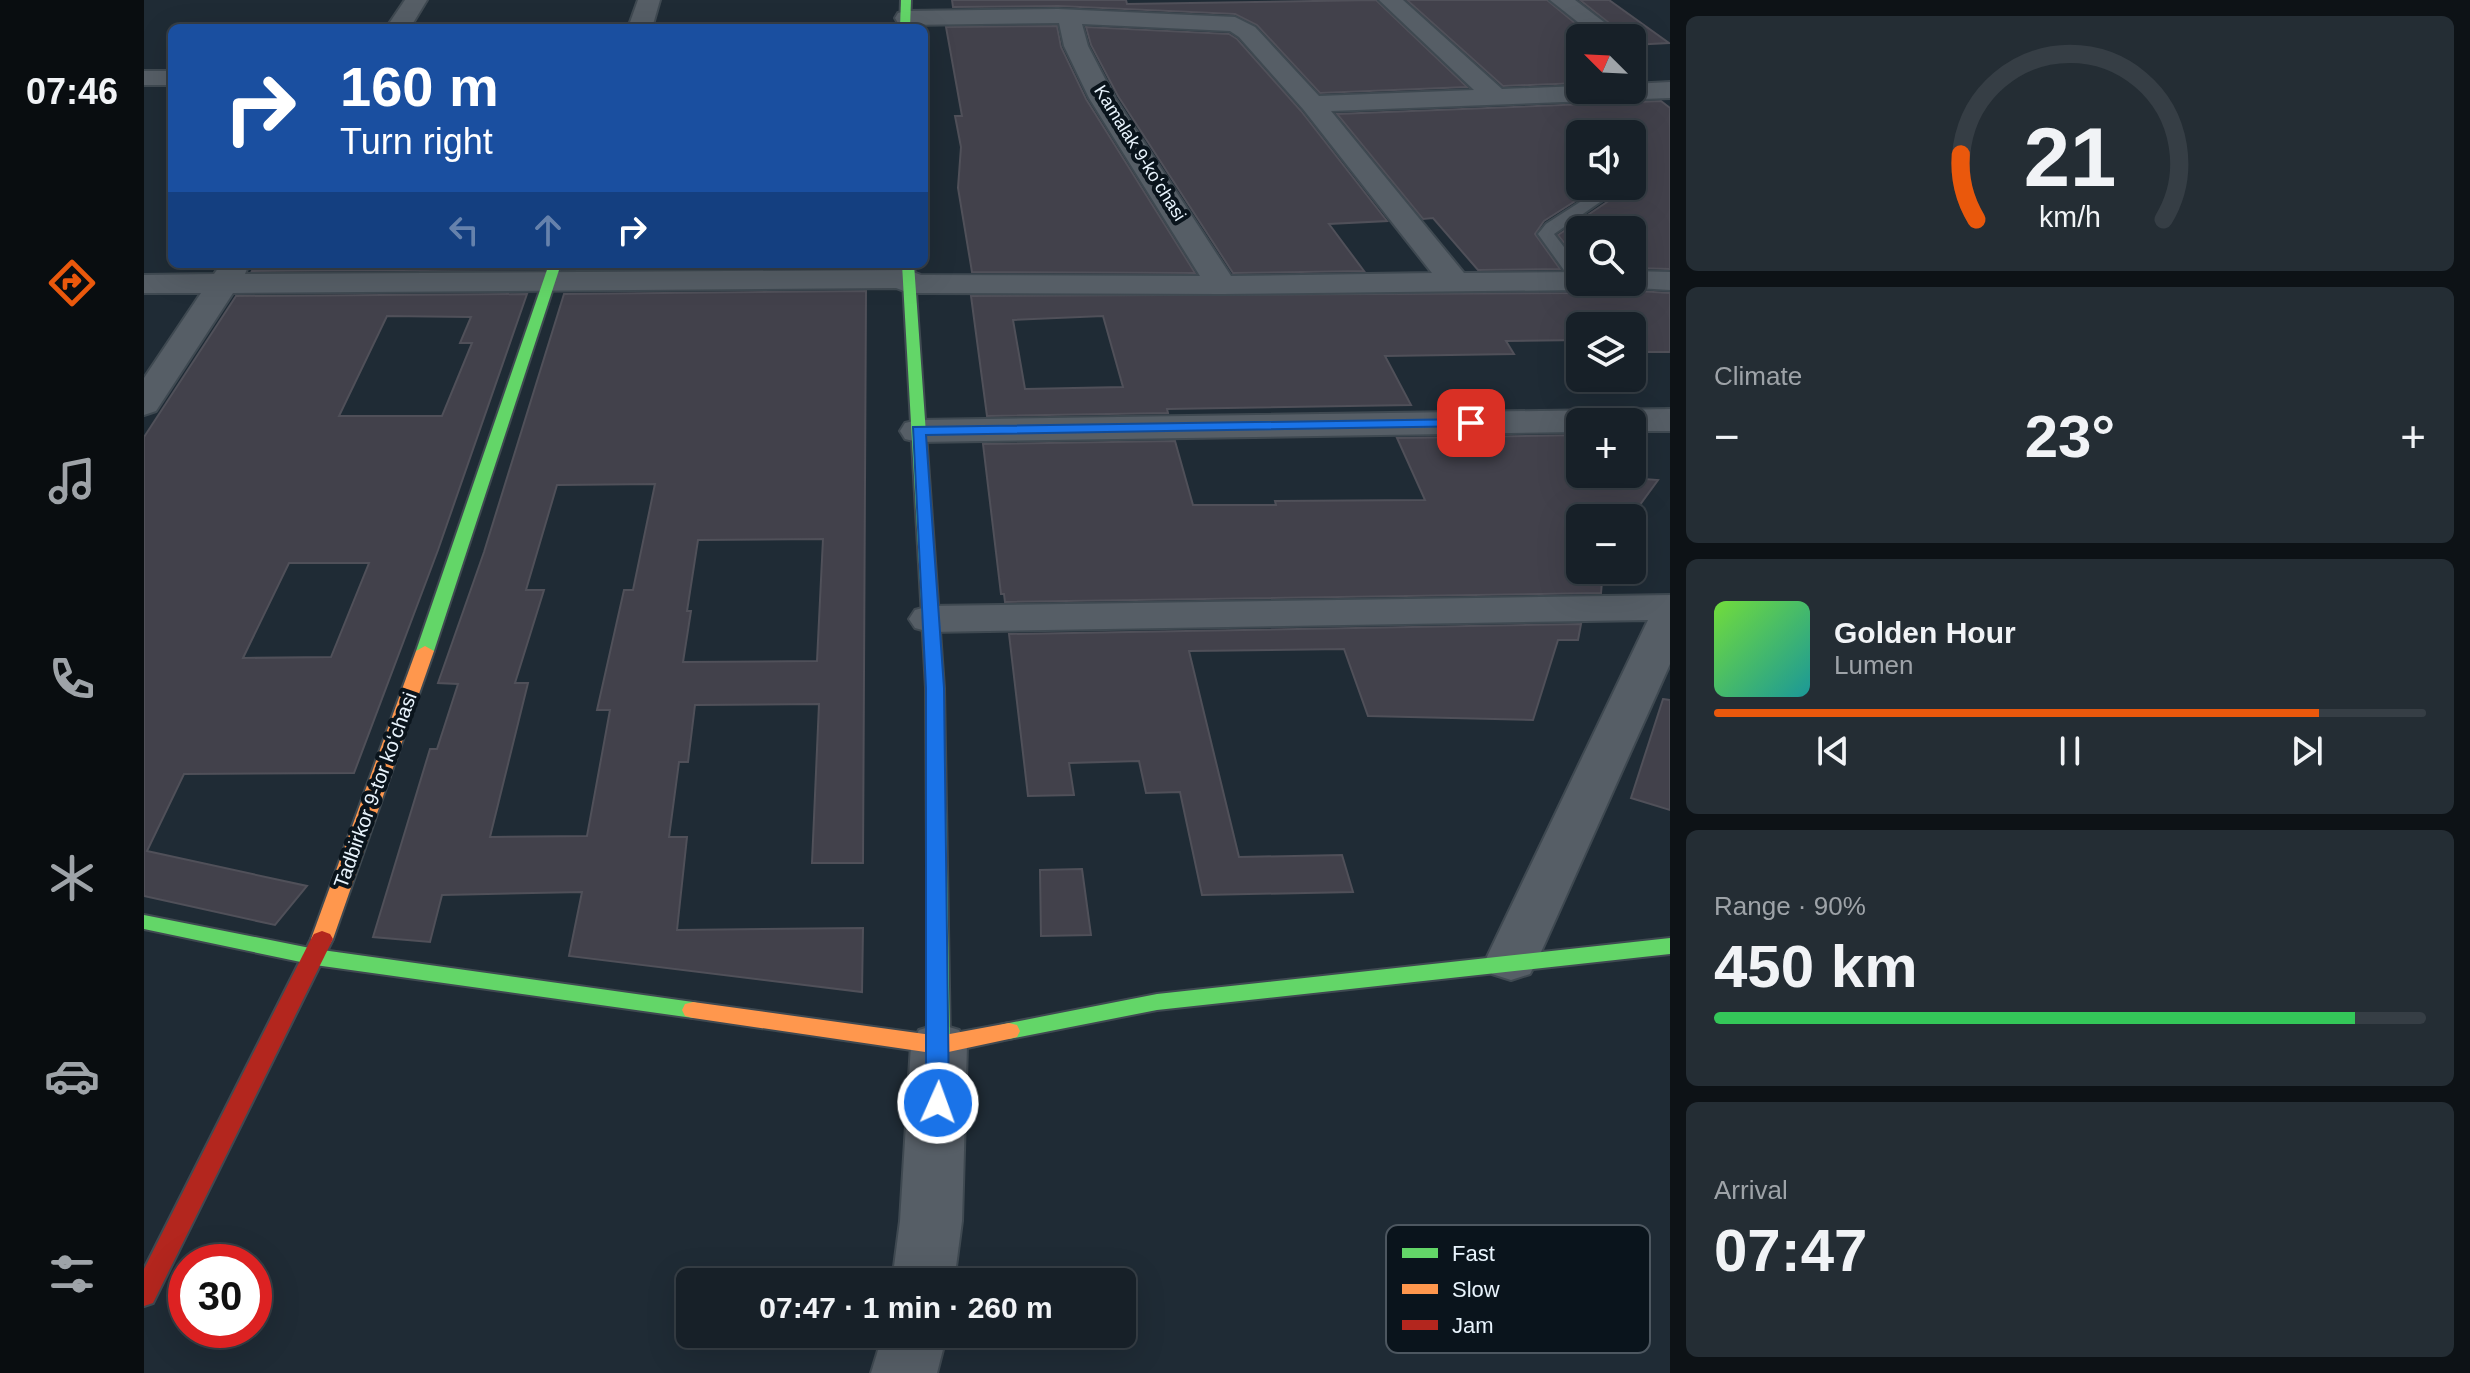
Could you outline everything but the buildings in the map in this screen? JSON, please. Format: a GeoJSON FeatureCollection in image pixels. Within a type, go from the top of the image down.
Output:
{"type":"FeatureCollection","features":[{"type":"Feature","properties":{"kind":"street"},"geometry":{"type":"LineString","coordinates":[[401,24],[416,0]]}},
{"type":"Feature","properties":{"kind":"street"},"geometry":{"type":"LineString","coordinates":[[641,24],[649,0]]}},
{"type":"Feature","properties":{"kind":"street"},"geometry":{"type":"LineString","coordinates":[[1390,0],[1496,97]]}},
{"type":"Feature","properties":{"kind":"street"},"geometry":{"type":"LineString","coordinates":[[1561,0],[1594,24]]}},
{"type":"Feature","properties":{"kind":"street"},"geometry":{"type":"LineString","coordinates":[[905,15],[1069,17],[1235,24],[1247,32],[1312,104],[1455,282]]}},
{"type":"Feature","properties":{"kind":"street","name":"Kamalak 9-koʻchasi"},"geometry":{"type":"LineString","coordinates":[[1069,17],[1076,46],[1102,98],[1222,285]]}},
{"type":"Feature","properties":{"kind":"street"},"geometry":{"type":"LineString","coordinates":[[144,78],[168,78]]}},
{"type":"Feature","properties":{"kind":"street"},"geometry":{"type":"LineString","coordinates":[[1312,104],[1496,97],[1666,80]]}},
{"type":"Feature","properties":{"kind":"street"},"geometry":{"type":"LineString","coordinates":[[144,284],[230,274],[552,272],[908,276],[1222,285],[1566,280]]}},
{"type":"Feature","properties":{"kind":"street","name":"Tadbirkor 9-tor koʻchasi"},"geometry":{"type":"LineString","coordinates":[[144,1295],[315,957],[461,551],[552,272]]}},
{"type":"Feature","properties":{"kind":"street"},"geometry":{"type":"LineString","coordinates":[[144,404],[230,274]]}},
{"type":"Feature","properties":{"kind":"street"},"geometry":{"type":"LineString","coordinates":[[908,276],[935,688],[939,1045],[931,1221],[925,1268]]}},
{"type":"Feature","properties":{"kind":"street"},"geometry":{"type":"LineString","coordinates":[[1646,280],[1670,281]]}},
{"type":"Feature","properties":{"kind":"street"},"geometry":{"type":"LineString","coordinates":[[918,431],[1670,420]]}},
{"type":"Feature","properties":{"kind":"street"},"geometry":{"type":"LineString","coordinates":[[930,619],[1670,607]]}},
{"type":"Feature","properties":{"kind":"street"},"geometry":{"type":"LineString","coordinates":[[1511,961],[1670,617]]}},
{"type":"Feature","properties":{"kind":"street"},"geometry":{"type":"LineString","coordinates":[[144,922],[315,957],[939,1045],[1157,1002],[1670,946]]}},
{"type":"Feature","properties":{"kind":"street"},"geometry":{"type":"LineString","coordinates":[[904,1373],[911,1348]]}},
{"type":"Feature","properties":{"kind":"lane"},"geometry":{"type":"LineString","coordinates":[[1569,216],[1593,200]]}},
{"type":"Feature","properties":{"kind":"lane"},"geometry":{"type":"LineString","coordinates":[[1566,218],[1546,234],[1566,261]]}},
{"type":"Feature","properties":{"kind":"traffic: fast"},"geometry":{"type":"LineString","coordinates":[[905,24],[906,0]]}},
{"type":"Feature","properties":{"kind":"traffic: fast"},"geometry":{"type":"LineString","coordinates":[[425,651],[554,268]]}},
{"type":"Feature","properties":{"kind":"traffic: fast"},"geometry":{"type":"LineString","coordinates":[[908,268],[935,688],[939,1045]]}},
{"type":"Feature","properties":{"kind":"traffic: fast"},"geometry":{"type":"LineString","coordinates":[[144,922],[315,957],[693,1010]]}},
{"type":"Feature","properties":{"kind":"traffic: fast"},"geometry":{"type":"LineString","coordinates":[[1009,1031],[1157,1002],[1670,946]]}},
{"type":"Feature","properties":{"kind":"traffic: slow"},"geometry":{"type":"LineString","coordinates":[[322,939],[425,651]]}},
{"type":"Feature","properties":{"kind":"traffic: slow"},"geometry":{"type":"LineString","coordinates":[[693,1010],[939,1045],[1009,1031]]}},
{"type":"Feature","properties":{"kind":"traffic: jam"},"geometry":{"type":"LineString","coordinates":[[144,1295],[322,939]]}},
{"type":"Feature","properties":{"kind":"route"},"geometry":{"type":"LineString","coordinates":[[938,1103],[935,688],[918,431],[1471,423]]}}]}
